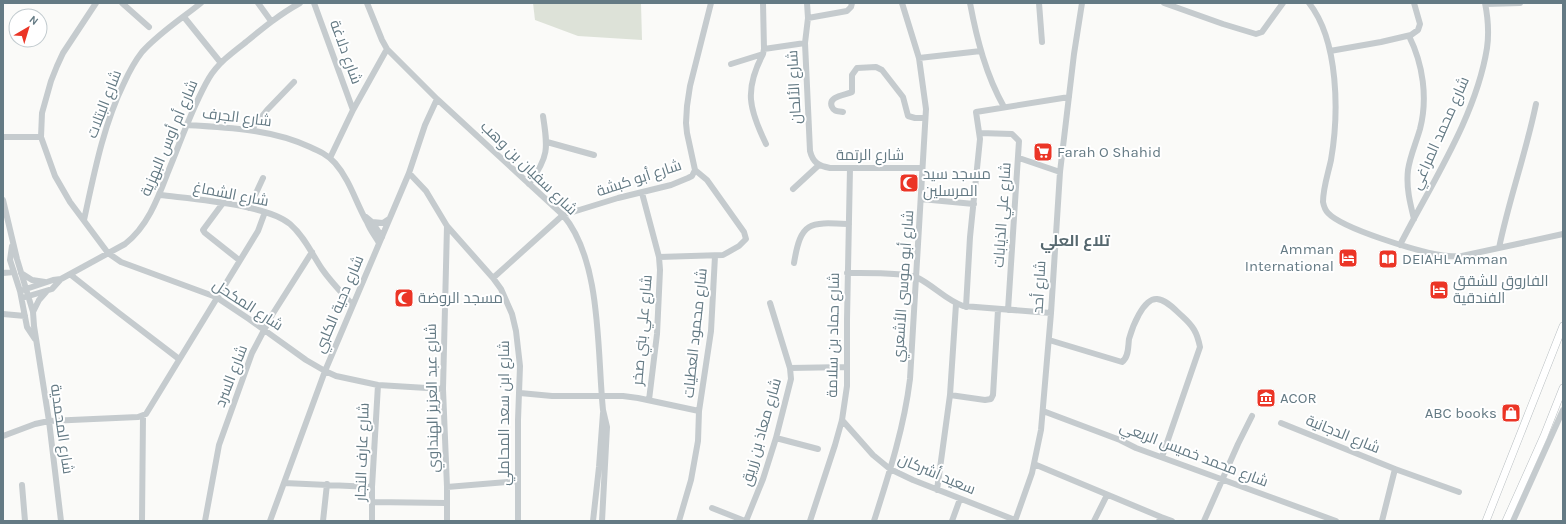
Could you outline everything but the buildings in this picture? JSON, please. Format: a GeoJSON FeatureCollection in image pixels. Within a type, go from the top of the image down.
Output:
{"type":"FeatureCollection","features":[{"type":"Feature","properties":{"kind":"main road"},"geometry":{"type":"LineString","coordinates":[[1486,521],[1563,326]]}},
{"type":"Feature","properties":{"kind":"main road"},"geometry":{"type":"LineString","coordinates":[[1506,521],[1544,436],[1563,388]]}},
{"type":"Feature","properties":{"kind":"street"},"geometry":{"type":"LineString","coordinates":[[96,3],[63,53],[57,66],[46,96],[42,113],[41,137],[55,176],[70,202],[108,253]]}},
{"type":"Feature","properties":{"kind":"street"},"geometry":{"type":"LineString","coordinates":[[122,3],[149,27]]}},
{"type":"Feature","properties":{"kind":"street","name":"شارع البتلات"},"geometry":{"type":"LineString","coordinates":[[84,220],[95,168],[111,113],[130,71],[141,53],[151,42],[201,3]]}},
{"type":"Feature","properties":{"kind":"street"},"geometry":{"type":"LineString","coordinates":[[258,3],[271,21]]}},
{"type":"Feature","properties":{"kind":"street","name":"شارع أم أوس البهزية"},"geometry":{"type":"LineString","coordinates":[[22,298],[52,289],[61,280],[133,238],[150,214],[160,195],[187,125],[204,88],[215,69],[271,21],[300,3]]}},
{"type":"Feature","properties":{"kind":"street","name":"شارع دلاغة"},"geometry":{"type":"LineString","coordinates":[[314,3],[354,110]]}},
{"type":"Feature","properties":{"kind":"street","name":"شارع سفيان بن وهب"},"geometry":{"type":"LineString","coordinates":[[367,3],[387,49],[437,99],[563,215],[571,224],[580,240],[590,272],[597,326],[603,410],[607,426],[602,521]]}},
{"type":"Feature","properties":{"kind":"street","name":"شارع أبو كبشة"},"geometry":{"type":"LineString","coordinates":[[563,215],[625,196],[642,193],[680,182],[692,176],[695,170],[687,128],[687,106],[690,86],[711,3]]}},
{"type":"Feature","properties":{"kind":"street"},"geometry":{"type":"LineString","coordinates":[[763,3],[764,51],[754,76],[750,94],[756,124],[766,144]]}},
{"type":"Feature","properties":{"kind":"street","name":"شارع الألحان"},"geometry":{"type":"LineString","coordinates":[[807,3],[808,18],[805,43],[810,151],[814,161],[819,165]]}},
{"type":"Feature","properties":{"kind":"street"},"geometry":{"type":"LineString","coordinates":[[808,18],[847,11],[851,7],[852,3]]}},
{"type":"Feature","properties":{"kind":"street","name":"شارع أبو موسى الأشعري"},"geometry":{"type":"LineString","coordinates":[[874,521],[903,424],[909,388],[917,278],[925,96],[919,58],[902,3]]}},
{"type":"Feature","properties":{"kind":"street"},"geometry":{"type":"LineString","coordinates":[[970,3],[981,51],[990,80],[1004,108],[1069,97]]}},
{"type":"Feature","properties":{"kind":"street"},"geometry":{"type":"LineString","coordinates":[[1038,3],[1042,42]]}},
{"type":"Feature","properties":{"kind":"street","name":"شارع أحد"},"geometry":{"type":"LineString","coordinates":[[1015,521],[1034,464],[1040,437],[1049,340],[1060,172],[1082,3]]}},
{"type":"Feature","properties":{"kind":"street"},"geometry":{"type":"LineString","coordinates":[[1164,3],[1252,34],[1258,34],[1264,30],[1283,3]]}},
{"type":"Feature","properties":{"kind":"street"},"geometry":{"type":"LineString","coordinates":[[1309,3],[1321,20],[1326,34],[1330,51],[1334,87],[1335,115],[1331,160],[1323,193],[1324,208],[1328,214],[1342,222],[1400,245],[1429,253],[1452,256],[1462,256],[1563,234]]}},
{"type":"Feature","properties":{"kind":"street"},"geometry":{"type":"LineString","coordinates":[[1330,51],[1409,36],[1419,27],[1419,21],[1414,3]]}},
{"type":"Feature","properties":{"kind":"street"},"geometry":{"type":"LineString","coordinates":[[1486,4],[1520,3]]}},
{"type":"Feature","properties":{"kind":"street","name":"شارع محمد المراغي"},"geometry":{"type":"LineString","coordinates":[[1400,245],[1446,159],[1469,108],[1479,79],[1488,38],[1486,4]]}},
{"type":"Feature","properties":{"kind":"street"},"geometry":{"type":"LineString","coordinates":[[184,17],[221,63]]}},
{"type":"Feature","properties":{"kind":"street"},"geometry":{"type":"LineString","coordinates":[[1409,36],[1420,63],[1423,89],[1421,122],[1408,170],[1408,188],[1414,219]]}},
{"type":"Feature","properties":{"kind":"street"},"geometry":{"type":"LineString","coordinates":[[731,64],[764,51],[805,43]]}},
{"type":"Feature","properties":{"kind":"street","name":"شارع دلاغة"},"geometry":{"type":"LineString","coordinates":[[330,158],[387,49]]}},
{"type":"Feature","properties":{"kind":"street"},"geometry":{"type":"LineString","coordinates":[[919,58],[981,51]]}},
{"type":"Feature","properties":{"kind":"street"},"geometry":{"type":"LineString","coordinates":[[843,112],[833,109],[831,103],[832,100],[836,97],[852,92],[852,75],[856,68],[876,67],[885,72],[901,93],[908,116],[925,118]]}},
{"type":"Feature","properties":{"kind":"street"},"geometry":{"type":"LineString","coordinates":[[252,130],[267,110],[294,82]]}},
{"type":"Feature","properties":{"kind":"street","name":"شارع دحية الكلبي"},"geometry":{"type":"LineString","coordinates":[[270,521],[325,371],[352,304],[409,173],[425,125],[437,99]]}},
{"type":"Feature","properties":{"kind":"street"},"geometry":{"type":"LineString","coordinates":[[1499,248],[1509,202],[1530,135],[1536,104]]}},
{"type":"Feature","properties":{"kind":"street","name":"شارع علي الذيابات"},"geometry":{"type":"LineString","coordinates":[[966,307],[970,237],[980,133],[976,114],[979,111],[1004,108]]}},
{"type":"Feature","properties":{"kind":"street"},"geometry":{"type":"LineString","coordinates":[[529,184],[540,169],[544,159],[547,142],[543,116]]}},
{"type":"Feature","properties":{"kind":"street","name":"شارع الجرف"},"geometry":{"type":"LineString","coordinates":[[187,125],[252,130],[294,140],[330,158],[336,164],[364,216],[380,240]]}},
{"type":"Feature","properties":{"kind":"street","name":"شارع علي الذيابات"},"geometry":{"type":"LineString","coordinates":[[980,133],[1012,134],[1016,136],[1019,141],[1008,310]]}},
{"type":"Feature","properties":{"kind":"street"},"geometry":{"type":"LineString","coordinates":[[3,137],[41,137]]}},
{"type":"Feature","properties":{"kind":"street"},"geometry":{"type":"LineString","coordinates":[[547,142],[594,155]]}},
{"type":"Feature","properties":{"kind":"street"},"geometry":{"type":"LineString","coordinates":[[1019,158],[1060,172]]}},
{"type":"Feature","properties":{"kind":"street"},"geometry":{"type":"LineString","coordinates":[[793,189],[819,165]]}},
{"type":"Feature","properties":{"kind":"street","name":"شارع الرتمة"},"geometry":{"type":"LineString","coordinates":[[819,165],[830,168],[922,168]]}},
{"type":"Feature","properties":{"kind":"street","name":"شارع حماد بن سلامة"},"geometry":{"type":"LineString","coordinates":[[810,521],[833,454],[842,420],[847,386],[847,273],[850,168]]}},
{"type":"Feature","properties":{"kind":"street","name":"شارع محمود العطيات"},"geometry":{"type":"LineString","coordinates":[[658,257],[722,255],[733,251],[744,241],[746,236],[707,180],[695,170]]}},
{"type":"Feature","properties":{"kind":"street","name":"شارع ابن سعد المحاملي"},"geometry":{"type":"LineString","coordinates":[[409,173],[426,191],[447,226],[493,278],[507,301],[515,325],[520,366],[518,420],[518,521]]}},
{"type":"Feature","properties":{"kind":"street"},"geometry":{"type":"LineString","coordinates":[[249,208],[263,178]]}},
{"type":"Feature","properties":{"kind":"street","name":"شارع علي بني صخر"},"geometry":{"type":"LineString","coordinates":[[642,193],[660,270],[657,334],[649,400]]}},
{"type":"Feature","properties":{"kind":"street","name":"شارع الشماغ"},"geometry":{"type":"LineString","coordinates":[[160,195],[223,203],[249,208],[279,217],[290,224],[312,252],[330,279],[352,304]]}},
{"type":"Feature","properties":{"kind":"street"},"geometry":{"type":"LineString","coordinates":[[921,199],[974,204]]}},
{"type":"Feature","properties":{"kind":"street","name":"شارع المحمدية"},"geometry":{"type":"LineString","coordinates":[[3,200],[16,259],[22,273],[22,298],[27,327],[36,342]]}},
{"type":"Feature","properties":{"kind":"street"},"geometry":{"type":"LineString","coordinates":[[223,203],[204,230],[205,233],[239,260]]}},
{"type":"Feature","properties":{"kind":"street"},"geometry":{"type":"LineString","coordinates":[[3,436],[35,424],[49,421],[143,416],[168,380],[216,297],[258,231],[265,212]]}},
{"type":"Feature","properties":{"kind":"street"},"geometry":{"type":"LineString","coordinates":[[493,278],[563,215]]}},
{"type":"Feature","properties":{"kind":"street"},"geometry":{"type":"LineString","coordinates":[[364,216],[372,222],[380,240]]}},
{"type":"Feature","properties":{"kind":"street"},"geometry":{"type":"LineString","coordinates":[[372,222],[383,223],[389,219]]}},
{"type":"Feature","properties":{"kind":"street"},"geometry":{"type":"LineString","coordinates":[[794,263],[799,239],[809,227],[821,223],[849,224]]}},
{"type":"Feature","properties":{"kind":"street","name":"شارع عبد العزيز الهنداوي"},"geometry":{"type":"LineString","coordinates":[[447,226],[442,389],[447,487],[447,521]]}},
{"type":"Feature","properties":{"kind":"street","name":"شارع المحمدية"},"geometry":{"type":"LineString","coordinates":[[13,241],[10,260],[14,272],[28,297],[33,312],[36,342],[49,421],[61,521]]}},
{"type":"Feature","properties":{"kind":"street","name":"شارع السرد"},"geometry":{"type":"LineString","coordinates":[[205,521],[219,445],[252,353],[264,330],[312,252]]}},
{"type":"Feature","properties":{"kind":"street","name":"شارع المكحل"},"geometry":{"type":"LineString","coordinates":[[108,253],[121,262],[216,297],[282,343],[325,371],[336,376],[378,385],[442,389]]}},
{"type":"Feature","properties":{"kind":"street","name":"شارع محمود العطيات"},"geometry":{"type":"LineString","coordinates":[[678,521],[691,480],[695,460],[711,331],[715,256]]}},
{"type":"Feature","properties":{"kind":"street"},"geometry":{"type":"LineString","coordinates":[[3,273],[14,272]]}},
{"type":"Feature","properties":{"kind":"street"},"geometry":{"type":"LineString","coordinates":[[22,273],[34,281],[48,282]]}},
{"type":"Feature","properties":{"kind":"street"},"geometry":{"type":"LineString","coordinates":[[847,273],[888,274],[917,278],[956,304],[966,307],[1051,313]]}},
{"type":"Feature","properties":{"kind":"street"},"geometry":{"type":"LineString","coordinates":[[71,274],[179,359]]}},
{"type":"Feature","properties":{"kind":"street","name":"شارع أم أوس البهزية"},"geometry":{"type":"LineString","coordinates":[[23,290],[53,280],[61,280]]}},
{"type":"Feature","properties":{"kind":"street"},"geometry":{"type":"LineString","coordinates":[[33,312],[40,298],[52,289]]}},
{"type":"Feature","properties":{"kind":"street"},"geometry":{"type":"LineString","coordinates":[[1049,340],[1122,362],[1126,358],[1129,338],[1136,320],[1147,302],[1156,298],[1165,301],[1191,325],[1198,335],[1200,347],[1162,457]]}},
{"type":"Feature","properties":{"kind":"street","name":"شارع معاذ بن زريق"},"geometry":{"type":"LineString","coordinates":[[746,521],[763,479],[776,438],[790,384],[790,368],[770,304]]}},
{"type":"Feature","properties":{"kind":"street"},"geometry":{"type":"LineString","coordinates":[[937,490],[950,395],[956,304]]}},
{"type":"Feature","properties":{"kind":"street"},"geometry":{"type":"LineString","coordinates":[[950,395],[986,400],[990,399],[993,395],[998,310]]}},
{"type":"Feature","properties":{"kind":"street"},"geometry":{"type":"LineString","coordinates":[[3,314],[25,316]]}},
{"type":"Feature","properties":{"kind":"street"},"geometry":{"type":"LineString","coordinates":[[790,368],[848,367]]}},
{"type":"Feature","properties":{"kind":"street","name":"شارع عارف النجار"},"geometry":{"type":"LineString","coordinates":[[372,521],[372,487],[378,385]]}},
{"type":"Feature","properties":{"kind":"street"},"geometry":{"type":"LineString","coordinates":[[520,393],[552,396],[623,396],[649,400],[700,412]]}},
{"type":"Feature","properties":{"kind":"street","name":"شارع سفيان بن وهب"},"geometry":{"type":"LineString","coordinates":[[594,521],[603,410]]}},
{"type":"Feature","properties":{"kind":"street"},"geometry":{"type":"LineString","coordinates":[[1513,521],[1563,410]]}},
{"type":"Feature","properties":{"kind":"street","name":"شارع محمد خميس الربعي"},"geometry":{"type":"LineString","coordinates":[[1043,411],[1162,457],[1336,521]]}},
{"type":"Feature","properties":{"kind":"street"},"geometry":{"type":"LineString","coordinates":[[142,521],[143,416]]}},
{"type":"Feature","properties":{"kind":"street"},"geometry":{"type":"LineString","coordinates":[[1204,521],[1252,416]]}},
{"type":"Feature","properties":{"kind":"street","name":"سعيد أشركان"},"geometry":{"type":"LineString","coordinates":[[842,420],[873,455],[890,469],[937,490],[1015,521]]}},
{"type":"Feature","properties":{"kind":"street","name":"شارع الدجانية"},"geometry":{"type":"LineString","coordinates":[[1281,423],[1395,469],[1459,492]]}},
{"type":"Feature","properties":{"kind":"street"},"geometry":{"type":"LineString","coordinates":[[776,438],[818,449]]}},
{"type":"Feature","properties":{"kind":"street"},"geometry":{"type":"LineString","coordinates":[[1034,464],[1160,519],[1172,521]]}},
{"type":"Feature","properties":{"kind":"street"},"geometry":{"type":"LineString","coordinates":[[1382,521],[1395,469]]}},
{"type":"Feature","properties":{"kind":"street"},"geometry":{"type":"LineString","coordinates":[[447,487],[518,481]]}},
{"type":"Feature","properties":{"kind":"street"},"geometry":{"type":"LineString","coordinates":[[284,483],[372,487]]}},
{"type":"Feature","properties":{"kind":"street"},"geometry":{"type":"LineString","coordinates":[[323,521],[327,484]]}},
{"type":"Feature","properties":{"kind":"street"},"geometry":{"type":"LineString","coordinates":[[22,486],[25,521]]}},
{"type":"Feature","properties":{"kind":"street"},"geometry":{"type":"LineString","coordinates":[[1094,521],[1107,495]]}},
{"type":"Feature","properties":{"kind":"street"},"geometry":{"type":"LineString","coordinates":[[952,521],[960,499]]}},
{"type":"Feature","properties":{"kind":"street"},"geometry":{"type":"LineString","coordinates":[[372,502],[446,503]]}},
{"type":"Feature","properties":{"kind":"street"},"geometry":{"type":"LineString","coordinates":[[712,508],[746,521]]}},
{"type":"Feature","properties":{"kind":"shaded area"},"geometry":{"type":"Polygon","coordinates":[[[533,3],[641,3],[642,40],[578,36],[535,20],[533,3]]]}},
{"type":"Feature","properties":{"kind":"place","name":"Farah O Shahid"},"geometry":{"type":"Point","coordinates":[1043,152]}},
{"type":"Feature","properties":{"kind":"place","name":"مسجد سيد المرسلين"},"geometry":{"type":"Point","coordinates":[909,183]}},
{"type":"Feature","properties":{"kind":"place","name":"Amman International"},"geometry":{"type":"Point","coordinates":[1348,258]}},
{"type":"Feature","properties":{"kind":"place","name":"DEIAHL Amman"},"geometry":{"type":"Point","coordinates":[1388,259]}},
{"type":"Feature","properties":{"kind":"place","name":"الفاروق للشقق الفندقية"},"geometry":{"type":"Point","coordinates":[1439,290]}},
{"type":"Feature","properties":{"kind":"place","name":"مسجد الروضة"},"geometry":{"type":"Point","coordinates":[404,298]}},
{"type":"Feature","properties":{"kind":"place","name":"ACOR"},"geometry":{"type":"Point","coordinates":[1266,398]}},
{"type":"Feature","properties":{"kind":"place","name":"ABC books"},"geometry":{"type":"Point","coordinates":[1511,413]}},
{"type":"Feature","properties":{"kind":"district","name":"تلاع العلي"},"geometry":{"type":"Point","coordinates":[1075,240]}}]}
